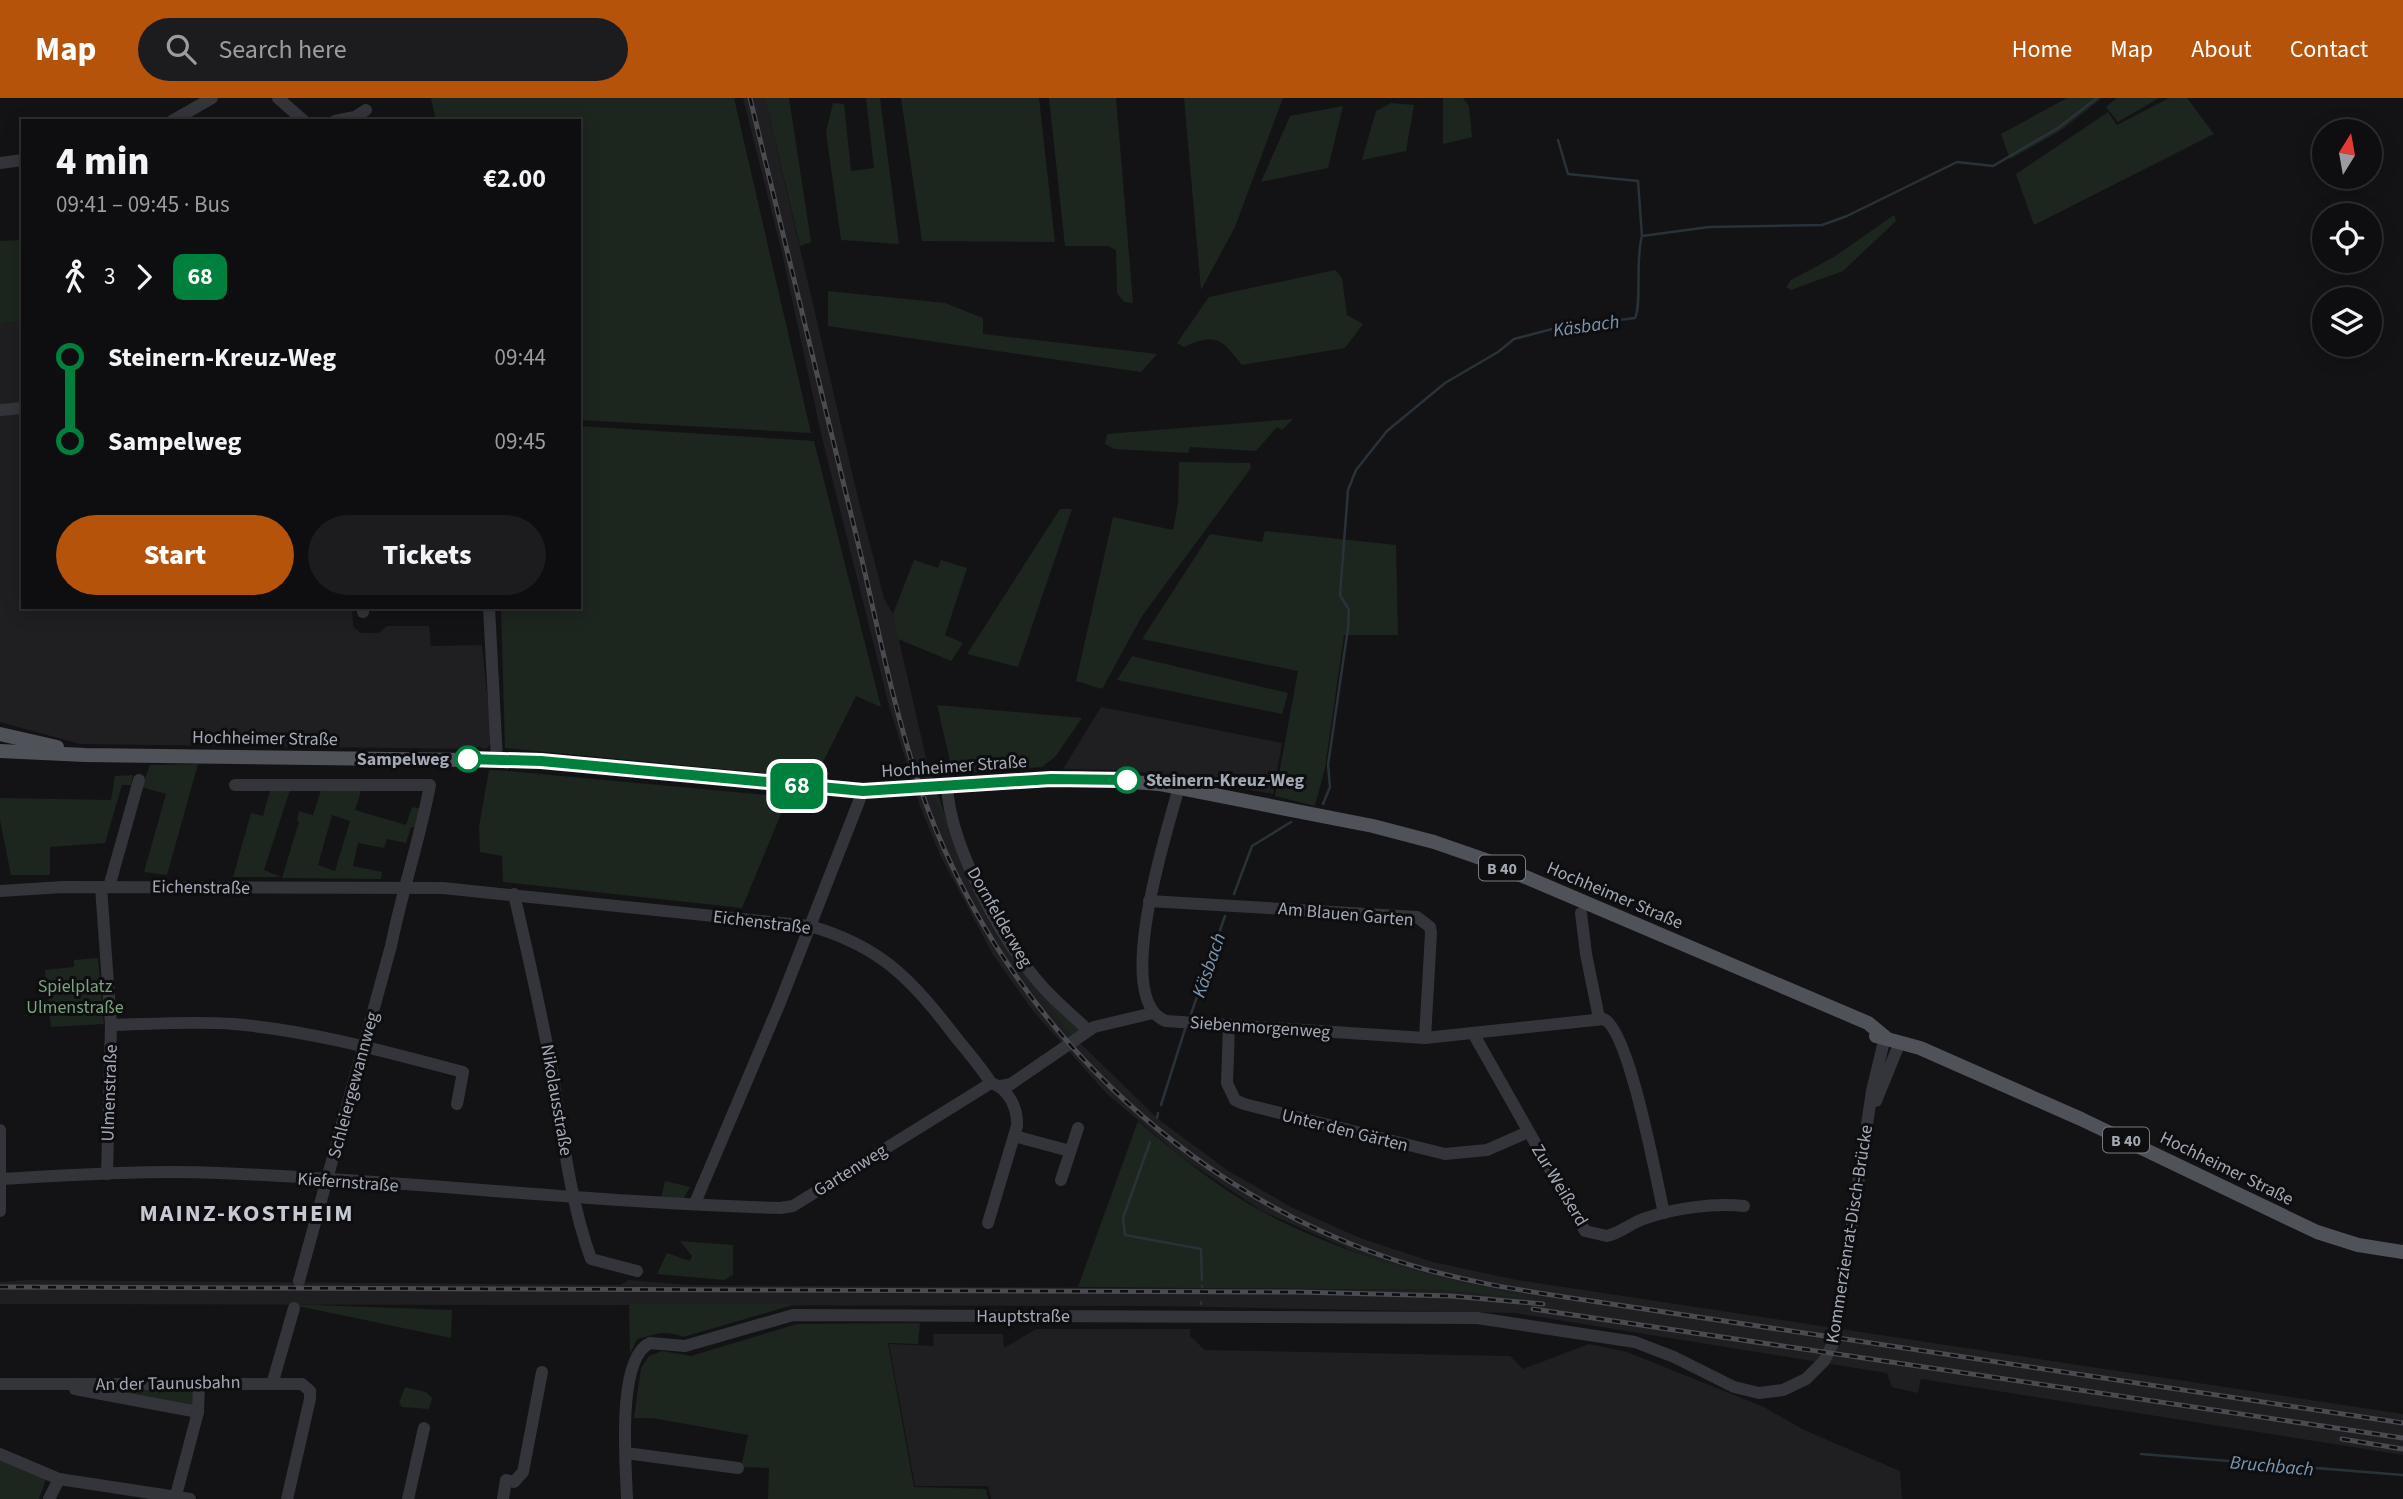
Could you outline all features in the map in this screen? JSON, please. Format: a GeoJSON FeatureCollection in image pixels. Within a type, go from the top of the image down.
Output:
{"type":"FeatureCollection","features":[{"type":"Feature","properties":{"kind":"main road","name":"Hochheimer Straße"},"geometry":{"type":"LineString","coordinates":[[0,734],[85,755]]}},
{"type":"Feature","properties":{"kind":"main road","name":"Hochheimer Straße"},"geometry":{"type":"LineString","coordinates":[[0,751],[85,755],[567,763],[863,791],[1077,778],[1127,780],[1179,787],[1434,842],[1483,859],[1868,1023],[1892,1040],[2081,1119],[2317,1232],[2358,1245],[2403,1252]]}},
{"type":"Feature","properties":{"kind":"street"},"geometry":{"type":"LineString","coordinates":[[175,119],[212,98]]}},
{"type":"Feature","properties":{"kind":"street"},"geometry":{"type":"LineString","coordinates":[[278,98],[302,119]]}},
{"type":"Feature","properties":{"kind":"street"},"geometry":{"type":"LineString","coordinates":[[345,119],[355,117],[366,110]]}},
{"type":"Feature","properties":{"kind":"street"},"geometry":{"type":"LineString","coordinates":[[0,163],[21,160]]}},
{"type":"Feature","properties":{"kind":"street"},"geometry":{"type":"LineString","coordinates":[[0,410],[21,408]]}},
{"type":"Feature","properties":{"kind":"street"},"geometry":{"type":"LineString","coordinates":[[489,609],[497,760]]}},
{"type":"Feature","properties":{"kind":"street","name":"Ulmenstraße"},"geometry":{"type":"LineString","coordinates":[[107,1174],[111,1025],[105,887],[139,780]]}},
{"type":"Feature","properties":{"kind":"street"},"geometry":{"type":"LineString","coordinates":[[235,785],[430,785],[420,836],[403,889]]}},
{"type":"Feature","properties":{"kind":"street","name":"Dornfelderweg"},"geometry":{"type":"LineString","coordinates":[[947,786],[948,811],[961,847],[1001,926],[1040,984],[1088,1030]]}},
{"type":"Feature","properties":{"kind":"street"},"geometry":{"type":"LineString","coordinates":[[1153,1013],[1147,1001],[1145,967],[1149,901],[1157,858],[1179,787]]}},
{"type":"Feature","properties":{"kind":"street"},"geometry":{"type":"LineString","coordinates":[[695,1203],[863,791]]}},
{"type":"Feature","properties":{"kind":"street","name":"Eichenstraße"},"geometry":{"type":"LineString","coordinates":[[0,891],[105,887],[443,888],[810,926],[866,948],[899,971],[929,1001],[1016,1110],[1014,1136],[988,1223]]}},
{"type":"Feature","properties":{"kind":"street","name":"Schleiergewannweg"},"geometry":{"type":"LineString","coordinates":[[299,1281],[391,946],[403,889]]}},
{"type":"Feature","properties":{"kind":"street","name":"Nikolausstraße"},"geometry":{"type":"LineString","coordinates":[[514,894],[545,1034],[574,1198],[592,1259],[637,1271]]}},
{"type":"Feature","properties":{"kind":"street","name":"Am Blauen Garten"},"geometry":{"type":"LineString","coordinates":[[1149,901],[1417,917],[1430,927],[1431,933],[1425,1038]]}},
{"type":"Feature","properties":{"kind":"street"},"geometry":{"type":"LineString","coordinates":[[1581,913],[1586,954],[1600,1018],[1613,1026],[1623,1046],[1664,1213]]}},
{"type":"Feature","properties":{"kind":"street","name":"Gartenweg"},"geometry":{"type":"LineString","coordinates":[[695,1203],[780,1208],[793,1206],[996,1084],[1011,1084],[1088,1030],[1104,1023],[1153,1013]]}},
{"type":"Feature","properties":{"kind":"street","name":"Siebenmorgenweg"},"geometry":{"type":"LineString","coordinates":[[1153,1013],[1166,1021],[1425,1038],[1600,1018]]}},
{"type":"Feature","properties":{"kind":"street"},"geometry":{"type":"LineString","coordinates":[[111,1025],[231,1024],[317,1035],[362,1045],[463,1072],[457,1104]]}},
{"type":"Feature","properties":{"kind":"street","name":"Unter den Gärten"},"geometry":{"type":"LineString","coordinates":[[1229,1025],[1227,1083],[1235,1100],[1244,1104],[1445,1154],[1487,1150],[1528,1132]]}},
{"type":"Feature","properties":{"kind":"street","name":"Zur Weißerd"},"geometry":{"type":"LineString","coordinates":[[1473,1033],[1585,1231],[1600,1236],[1615,1235],[1628,1225],[1664,1213],[1704,1207],[1744,1206]]}},
{"type":"Feature","properties":{"kind":"street","name":"Kommerzienrat-Disch-Brücke"},"geometry":{"type":"LineString","coordinates":[[1519,1323],[1635,1342],[1746,1391],[1771,1392],[1801,1382],[1815,1371],[1830,1351],[1842,1301],[1869,1113],[1892,1040]]}},
{"type":"Feature","properties":{"kind":"street"},"geometry":{"type":"LineString","coordinates":[[1061,1180],[1078,1128]]}},
{"type":"Feature","properties":{"kind":"street"},"geometry":{"type":"LineString","coordinates":[[0,1130],[0,1211]]}},
{"type":"Feature","properties":{"kind":"street"},"geometry":{"type":"LineString","coordinates":[[1014,1136],[1070,1151]]}},
{"type":"Feature","properties":{"kind":"street","name":"Kiefernstraße"},"geometry":{"type":"LineString","coordinates":[[0,1179],[216,1173],[574,1198],[695,1203]]}},
{"type":"Feature","properties":{"kind":"street"},"geometry":{"type":"LineString","coordinates":[[273,1381],[294,1308]]}},
{"type":"Feature","properties":{"kind":"street","name":"Hauptstraße"},"geometry":{"type":"LineString","coordinates":[[627,1499],[626,1452],[630,1374],[633,1362],[645,1345],[657,1342],[685,1346],[793,1315],[1465,1318],[1519,1323]]}},
{"type":"Feature","properties":{"kind":"street"},"geometry":{"type":"LineString","coordinates":[[503,1499],[506,1480],[514,1482],[523,1472],[542,1372]]}},
{"type":"Feature","properties":{"kind":"street","name":"An der Taunusbahn"},"geometry":{"type":"LineString","coordinates":[[0,1384],[289,1381],[305,1385],[310,1399],[287,1499]]}},
{"type":"Feature","properties":{"kind":"street"},"geometry":{"type":"LineString","coordinates":[[175,1498],[198,1412],[199,1383]]}},
{"type":"Feature","properties":{"kind":"street","name":"An der Taunusbahn"},"geometry":{"type":"LineString","coordinates":[[47,1384],[198,1412]]}},
{"type":"Feature","properties":{"kind":"street"},"geometry":{"type":"LineString","coordinates":[[408,1499],[424,1428]]}},
{"type":"Feature","properties":{"kind":"street"},"geometry":{"type":"LineString","coordinates":[[626,1452],[738,1468]]}},
{"type":"Feature","properties":{"kind":"street"},"geometry":{"type":"LineString","coordinates":[[0,1454],[59,1479],[190,1499]]}},
{"type":"Feature","properties":{"kind":"street"},"geometry":{"type":"LineString","coordinates":[[49,1499],[59,1479]]}},
{"type":"Feature","properties":{"kind":"shaded area"},"geometry":{"type":"Polygon","coordinates":[[[743,98],[765,98],[858,498],[884,598],[893,614],[926,758],[947,822],[971,877],[1074,1037],[1158,1119],[1227,1170],[1291,1207],[1360,1238],[1433,1262],[1517,1280],[2403,1414],[2403,1455],[1921,1379],[1918,1393],[1892,1387],[1887,1373],[1515,1313],[1157,1306],[0,1304],[0,1282],[27,1280],[620,1285],[629,1280],[688,1285],[1436,1290],[1528,1298],[1419,1274],[1353,1251],[1262,1211],[1184,1159],[1106,1093],[1033,1011],[993,955],[941,857],[921,809],[889,706],[822,438],[782,253],[743,98]]]}},
{"type":"Feature","properties":{"kind":"shaded area"},"geometry":{"type":"Polygon","coordinates":[[[21,322],[21,609],[352,609],[353,626],[361,633],[378,633],[387,626],[429,626],[431,646],[482,645],[492,743],[486,749],[474,746],[474,749],[80,744],[0,722],[0,323],[21,322]]]}},
{"type":"Feature","properties":{"kind":"shaded area"},"geometry":{"type":"Polygon","coordinates":[[[1101,707],[1282,743],[1273,794],[1129,770],[1063,769],[1101,707]]]}},
{"type":"Feature","properties":{"kind":"shaded area"},"geometry":{"type":"Polygon","coordinates":[[[1036,1329],[1190,1329],[1190,1336],[1205,1350],[1510,1356],[1523,1369],[1589,1344],[1627,1352],[1764,1407],[1804,1430],[1900,1471],[1902,1499],[991,1499],[988,1486],[915,1486],[889,1344],[934,1346],[933,1334],[1003,1334],[1004,1348],[1036,1329]]]}},
{"type":"Feature","properties":{"kind":"green space"},"geometry":{"type":"Polygon","coordinates":[[[431,98],[734,98],[811,433],[581,420],[581,119],[436,119],[431,98]]]}},
{"type":"Feature","properties":{"kind":"green space"},"geometry":{"type":"Polygon","coordinates":[[[765,98],[789,98],[811,242],[800,246],[765,98]]]}},
{"type":"Feature","properties":{"kind":"green space"},"geometry":{"type":"Polygon","coordinates":[[[866,98],[880,98],[899,244],[841,240],[826,132],[833,103],[844,104],[851,171],[874,168],[866,98]]]}},
{"type":"Feature","properties":{"kind":"green space"},"geometry":{"type":"Polygon","coordinates":[[[901,98],[1039,98],[1055,242],[922,241],[901,98]]]}},
{"type":"Feature","properties":{"kind":"green space"},"geometry":{"type":"Polygon","coordinates":[[[1049,98],[1116,98],[1133,303],[1124,302],[1117,293],[1116,250],[1108,246],[1065,246],[1049,98]]]}},
{"type":"Feature","properties":{"kind":"green space"},"geometry":{"type":"Polygon","coordinates":[[[1184,98],[1283,98],[1235,227],[1201,290],[1184,98]]]}},
{"type":"Feature","properties":{"kind":"green space"},"geometry":{"type":"Polygon","coordinates":[[[1443,98],[1463,98],[1469,106],[1472,137],[1443,144],[1443,98]]]}},
{"type":"Feature","properties":{"kind":"green space"},"geometry":{"type":"Polygon","coordinates":[[[2067,98],[2102,98],[2060,131],[2010,159],[2001,134],[2067,98]]]}},
{"type":"Feature","properties":{"kind":"green space"},"geometry":{"type":"Polygon","coordinates":[[[2117,98],[2159,98],[2118,122],[2106,107],[2117,98]]]}},
{"type":"Feature","properties":{"kind":"green space"},"geometry":{"type":"Polygon","coordinates":[[[2169,98],[2187,98],[2214,134],[2034,225],[2016,174],[2108,112],[2117,125],[2169,98]]]}},
{"type":"Feature","properties":{"kind":"green space"},"geometry":{"type":"Polygon","coordinates":[[[1391,103],[1414,105],[1406,151],[1362,160],[1376,111],[1391,103]]]}},
{"type":"Feature","properties":{"kind":"green space"},"geometry":{"type":"Polygon","coordinates":[[[1343,106],[1328,168],[1261,182],[1290,116],[1343,106]]]}},
{"type":"Feature","properties":{"kind":"green space"},"geometry":{"type":"Polygon","coordinates":[[[1894,215],[1896,221],[1843,271],[1791,290],[1786,287],[1791,280],[1834,257],[1894,215]]]}},
{"type":"Feature","properties":{"kind":"green space"},"geometry":{"type":"Polygon","coordinates":[[[21,240],[21,322],[0,323],[0,241],[21,240]]]}},
{"type":"Feature","properties":{"kind":"green space"},"geometry":{"type":"Polygon","coordinates":[[[1335,270],[1342,278],[1347,315],[1363,324],[1345,348],[1242,365],[1229,349],[1218,341],[1204,340],[1184,347],[1177,343],[1209,297],[1335,270]]]}},
{"type":"Feature","properties":{"kind":"green space"},"geometry":{"type":"Polygon","coordinates":[[[828,291],[945,303],[983,318],[983,334],[1157,354],[1141,372],[828,326],[828,291]]]}},
{"type":"Feature","properties":{"kind":"green space"},"geometry":{"type":"Polygon","coordinates":[[[1293,419],[1282,430],[1277,427],[1256,451],[1190,447],[1188,453],[1114,449],[1105,444],[1107,434],[1293,419]]]}},
{"type":"Feature","properties":{"kind":"green space"},"geometry":{"type":"Polygon","coordinates":[[[581,426],[814,441],[881,707],[856,696],[815,778],[505,748],[501,609],[581,609],[581,426]]]}},
{"type":"Feature","properties":{"kind":"green space"},"geometry":{"type":"Polygon","coordinates":[[[1179,462],[1250,463],[1251,468],[1142,616],[1102,689],[1076,681],[1113,517],[1173,530],[1178,504],[1179,462]]]}},
{"type":"Feature","properties":{"kind":"green space"},"geometry":{"type":"Polygon","coordinates":[[[1060,509],[1072,509],[1018,667],[967,654],[1060,509]]]}},
{"type":"Feature","properties":{"kind":"green space"},"geometry":{"type":"Polygon","coordinates":[[[1265,531],[1396,545],[1398,635],[1344,635],[1325,768],[1315,806],[1275,796],[1298,671],[1142,639],[1210,534],[1262,542],[1265,531]]]}},
{"type":"Feature","properties":{"kind":"green space"},"geometry":{"type":"Polygon","coordinates":[[[914,560],[938,568],[941,560],[967,568],[945,635],[963,643],[951,661],[898,639],[893,614],[914,560]]]}},
{"type":"Feature","properties":{"kind":"green space"},"geometry":{"type":"Polygon","coordinates":[[[1132,656],[1288,693],[1282,714],[1117,680],[1132,656]]]}},
{"type":"Feature","properties":{"kind":"green space"},"geometry":{"type":"Polygon","coordinates":[[[937,705],[1082,718],[1055,757],[1042,767],[953,774],[937,705]]]}},
{"type":"Feature","properties":{"kind":"green space"},"geometry":{"type":"Polygon","coordinates":[[[198,764],[167,875],[144,872],[166,794],[142,787],[150,765],[198,764]]]}},
{"type":"Feature","properties":{"kind":"green space"},"geometry":{"type":"Polygon","coordinates":[[[489,770],[788,797],[742,908],[503,882],[502,856],[480,852],[479,827],[489,770]]]}},
{"type":"Feature","properties":{"kind":"green space"},"geometry":{"type":"Polygon","coordinates":[[[133,775],[131,785],[122,785],[105,843],[50,847],[50,875],[11,875],[0,820],[0,798],[111,800],[115,776],[133,775]]]}},
{"type":"Feature","properties":{"kind":"green space"},"geometry":{"type":"Polygon","coordinates":[[[271,787],[291,787],[264,870],[281,877],[233,877],[251,813],[263,816],[271,787]]]}},
{"type":"Feature","properties":{"kind":"green space"},"geometry":{"type":"Polygon","coordinates":[[[321,790],[361,791],[355,810],[406,825],[412,807],[422,809],[418,828],[411,827],[406,843],[387,839],[384,848],[358,843],[353,866],[382,872],[381,879],[282,878],[299,822],[299,811],[313,815],[321,790]],[[332,815],[318,865],[335,871],[350,821],[332,815]]]}},
{"type":"Feature","properties":{"kind":"green space"},"geometry":{"type":"Polygon","coordinates":[[[938,795],[947,822],[1004,937],[1080,1030],[1073,1037],[1021,967],[969,880],[934,796],[938,795]]]}},
{"type":"Feature","properties":{"kind":"green space","name":"Spielplatz Ulmenstraße"},"geometry":{"type":"Polygon","coordinates":[[[98,958],[104,1024],[51,1027],[45,970],[74,967],[74,960],[98,958]]]}},
{"type":"Feature","properties":{"kind":"green space"},"geometry":{"type":"Polygon","coordinates":[[[1138,1121],[1230,1192],[1296,1228],[1396,1265],[1536,1299],[1436,1290],[1078,1287],[1138,1121]]]}},
{"type":"Feature","properties":{"kind":"green space"},"geometry":{"type":"Polygon","coordinates":[[[665,1181],[690,1187],[684,1198],[661,1198],[665,1181]]]}},
{"type":"Feature","properties":{"kind":"green space"},"geometry":{"type":"Polygon","coordinates":[[[680,1241],[733,1245],[733,1275],[724,1280],[657,1274],[667,1253],[690,1261],[692,1256],[680,1241]]]}},
{"type":"Feature","properties":{"kind":"green space"},"geometry":{"type":"Polygon","coordinates":[[[800,1303],[683,1337],[664,1333],[637,1339],[630,1354],[629,1304],[800,1303]]]}},
{"type":"Feature","properties":{"kind":"green space"},"geometry":{"type":"Polygon","coordinates":[[[288,1304],[452,1310],[451,1338],[288,1304]]]}},
{"type":"Feature","properties":{"kind":"green space"},"geometry":{"type":"Polygon","coordinates":[[[920,1323],[918,1344],[888,1343],[914,1487],[986,1489],[988,1499],[768,1499],[769,1468],[741,1467],[748,1435],[652,1418],[634,1418],[641,1368],[649,1356],[662,1351],[691,1356],[797,1324],[920,1323]]]}},
{"type":"Feature","properties":{"kind":"green space"},"geometry":{"type":"Polygon","coordinates":[[[199,1383],[198,1412],[47,1384],[199,1383]]]}},
{"type":"Feature","properties":{"kind":"green space"},"geometry":{"type":"Polygon","coordinates":[[[405,1387],[426,1392],[432,1398],[429,1409],[402,1407],[399,1403],[405,1387]]]}},
{"type":"Feature","properties":{"kind":"green space"},"geometry":{"type":"Polygon","coordinates":[[[0,1459],[46,1479],[39,1499],[0,1499],[0,1459]]]}},
{"type":"Feature","properties":{"kind":"waterway","name":"Käsbach"},"geometry":{"type":"LineString","coordinates":[[1323,804],[1330,787],[1328,765],[1348,628],[1349,610],[1340,595],[1348,490],[1356,470],[1387,431],[1445,383],[1498,352],[1514,339],[1556,328],[1635,318],[1642,236],[1709,227],[1822,225],[1847,216],[1957,162],[1993,166],[2058,128],[2097,98]]}},
{"type":"Feature","properties":{"kind":"waterway"},"geometry":{"type":"LineString","coordinates":[[1558,140],[1568,174],[1638,181],[1642,236]]}},
{"type":"Feature","properties":{"kind":"waterway","name":"Käsbach"},"geometry":{"type":"LineString","coordinates":[[1234,894],[1252,846],[1291,822]]}},
{"type":"Feature","properties":{"kind":"waterway","name":"Käsbach"},"geometry":{"type":"LineString","coordinates":[[1191,1014],[1225,916]]}},
{"type":"Feature","properties":{"kind":"waterway","name":"Käsbach"},"geometry":{"type":"LineString","coordinates":[[1161,1105],[1185,1029]]}},
{"type":"Feature","properties":{"kind":"waterway","name":"Käsbach"},"geometry":{"type":"LineString","coordinates":[[1157,1118],[1158,1113]]}},
{"type":"Feature","properties":{"kind":"waterway","name":"Käsbach"},"geometry":{"type":"LineString","coordinates":[[1150,1142],[1123,1218],[1125,1235],[1201,1249],[1202,1280]]}},
{"type":"Feature","properties":{"kind":"waterway","name":"Bruchbach"},"geometry":{"type":"LineString","coordinates":[[2141,1454],[2403,1475]]}},
{"type":"Feature","properties":{"kind":"railway"},"geometry":{"type":"LineString","coordinates":[[750,98],[894,697],[921,790],[953,868],[994,942],[1042,1011],[1097,1073],[1159,1130],[1226,1179],[1299,1221],[1377,1254],[1458,1278],[1570,1298],[2403,1423]]}},
{"type":"Feature","properties":{"kind":"railway"},"geometry":{"type":"LineString","coordinates":[[0,1287],[1298,1292],[1451,1296],[1543,1304]]}},
{"type":"Feature","properties":{"kind":"railway"},"geometry":{"type":"LineString","coordinates":[[1533,1309],[2403,1438]]}},
{"type":"Feature","properties":{"kind":"railway"},"geometry":{"type":"LineString","coordinates":[[2342,1439],[2403,1449]]}},
{"type":"Feature","properties":{"kind":"bus line","name":"68"},"geometry":{"type":"LineString","coordinates":[[468,759],[541,761],[780,785],[881,792],[1051,779],[1127,780]]}},
{"type":"Feature","properties":{"kind":"place","name":"Sampelweg"},"geometry":{"type":"Point","coordinates":[468,759]}},
{"type":"Feature","properties":{"kind":"place","name":"Steinern-Kreuz-Weg"},"geometry":{"type":"Point","coordinates":[1127,780]}},
{"type":"Feature","properties":{"kind":"district","name":"MAINZ-KOSTHEIM"},"geometry":{"type":"Point","coordinates":[247,1213]}}]}
